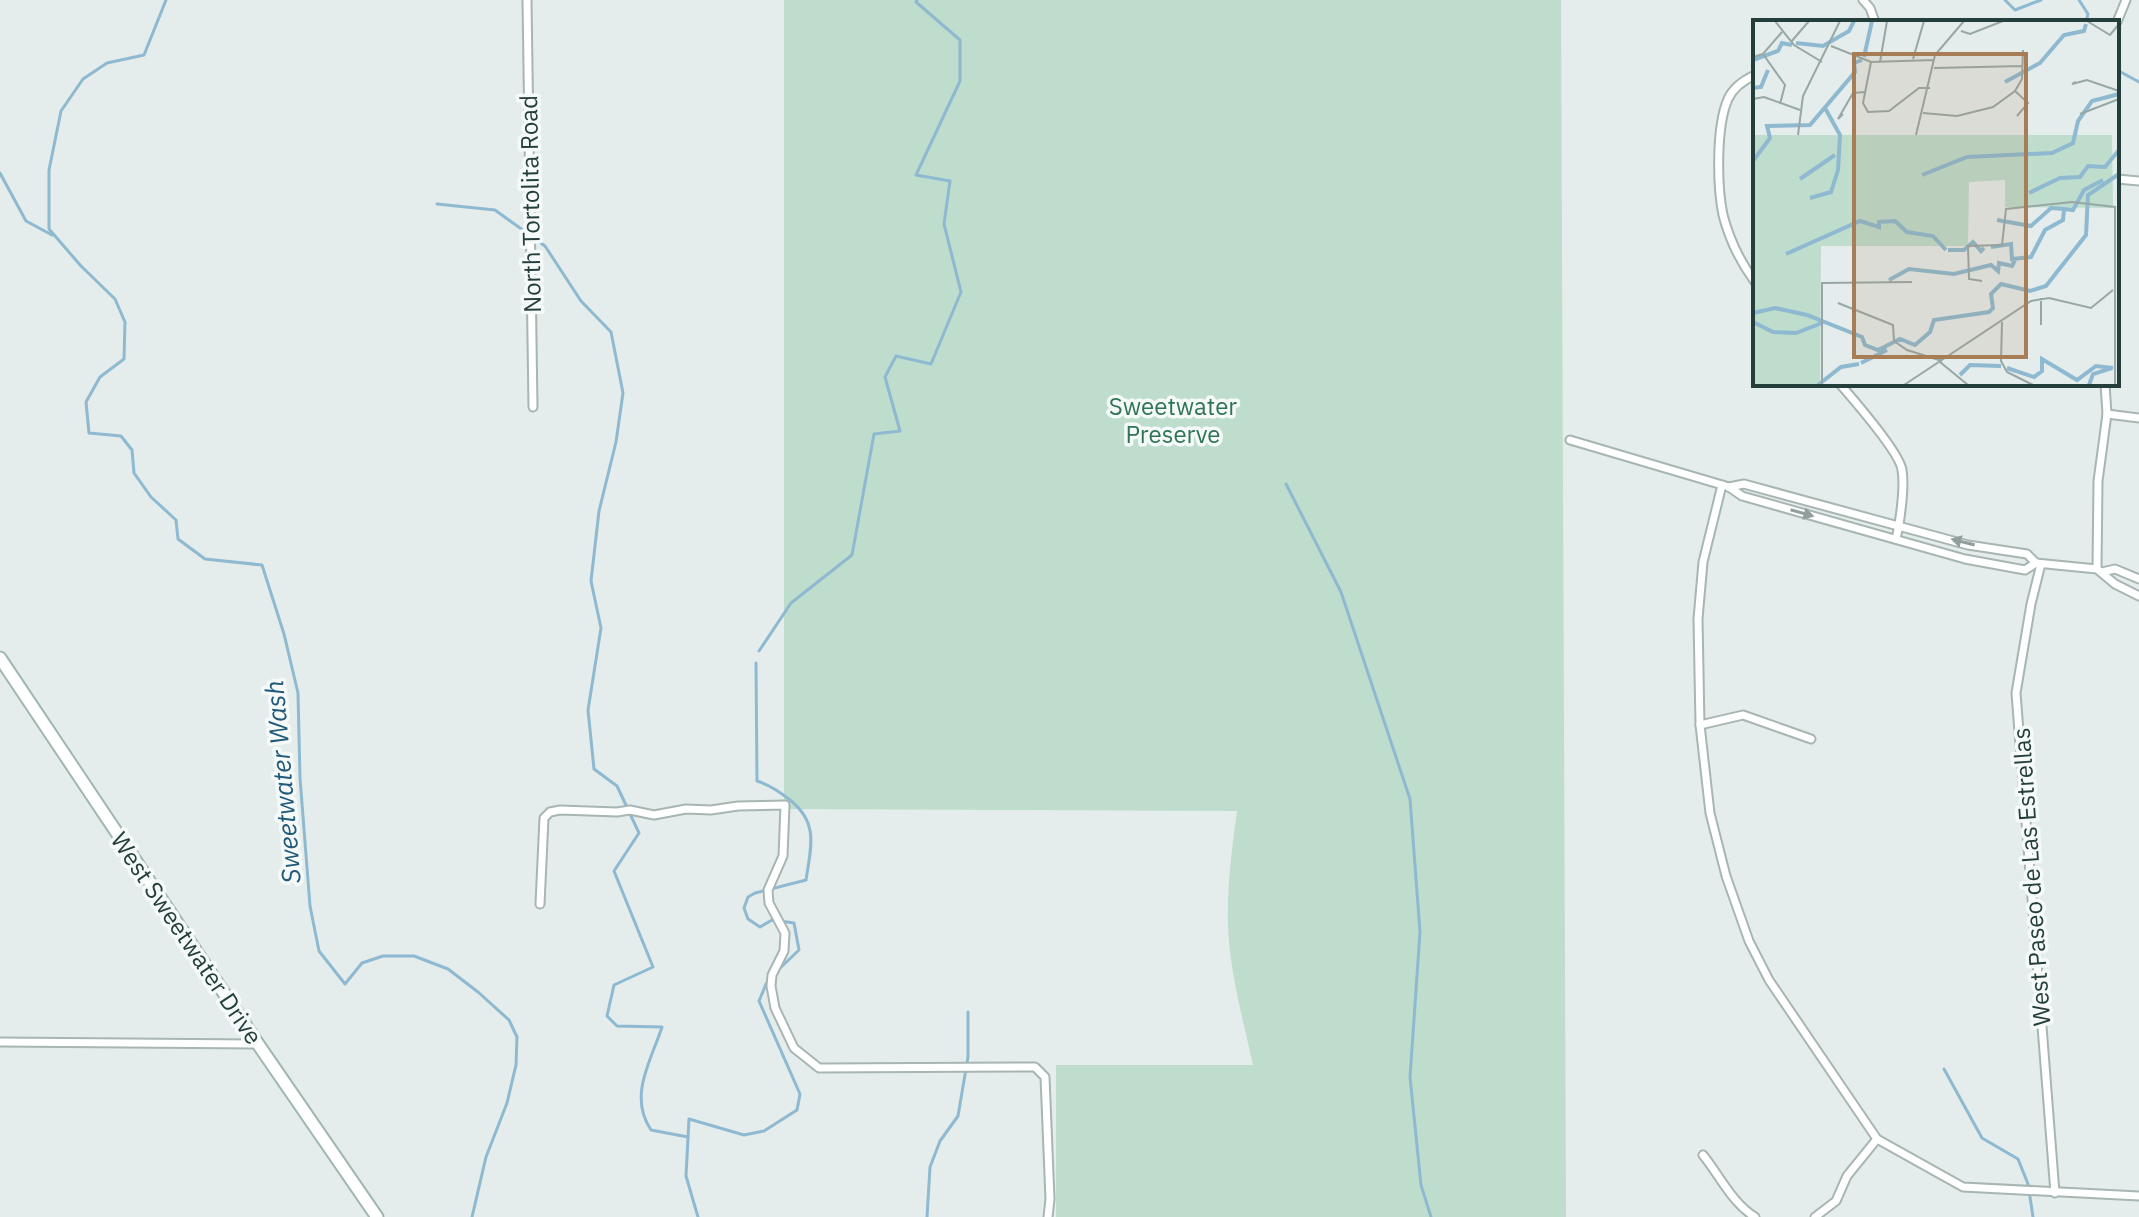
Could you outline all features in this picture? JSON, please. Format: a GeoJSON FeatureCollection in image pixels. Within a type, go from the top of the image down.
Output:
{"type":"FeatureCollection","features":[{"type":"Feature","properties":{"kind":"street","name":"North Tortolita Road"},"geometry":{"type":"LineString","coordinates":[[527,0],[533,407]]}},
{"type":"Feature","properties":{"kind":"street"},"geometry":{"type":"LineString","coordinates":[[1863,0],[1874,20]]}},
{"type":"Feature","properties":{"kind":"street"},"geometry":{"type":"LineString","coordinates":[[2118,20],[2126,0]]}},
{"type":"Feature","properties":{"kind":"street"},"geometry":{"type":"LineString","coordinates":[[1753,76],[1729,97],[1721,124],[1720,191],[1724,217],[1734,245],[1753,278]]}},
{"type":"Feature","properties":{"kind":"street"},"geometry":{"type":"LineString","coordinates":[[2119,179],[2139,181]]}},
{"type":"Feature","properties":{"kind":"street"},"geometry":{"type":"LineString","coordinates":[[1842,386],[1902,467],[1896,539]]}},
{"type":"Feature","properties":{"kind":"street"},"geometry":{"type":"LineString","coordinates":[[2099,571],[2098,481],[2107,414],[2105,386]]}},
{"type":"Feature","properties":{"kind":"street"},"geometry":{"type":"LineString","coordinates":[[2107,414],[2139,418]]}},
{"type":"Feature","properties":{"kind":"street"},"geometry":{"type":"LineString","coordinates":[[1570,440],[1725,486],[1742,496],[1965,559],[2025,570],[2039,564],[2099,571],[2115,569],[2139,579]]}},
{"type":"Feature","properties":{"kind":"street"},"geometry":{"type":"LineString","coordinates":[[1725,486],[1744,484],[1968,545],[2027,554],[2039,564]]}},
{"type":"Feature","properties":{"kind":"street"},"geometry":{"type":"LineString","coordinates":[[1725,486],[1703,562],[1698,619],[1700,725],[1710,813],[1726,876],[1749,941],[1769,980],[1877,1139],[1963,1187],[2139,1196]]}},
{"type":"Feature","properties":{"kind":"street","name":"West Paseo de Las Estrellas"},"geometry":{"type":"LineString","coordinates":[[2039,564],[2016,693],[2055,1193]]}},
{"type":"Feature","properties":{"kind":"street"},"geometry":{"type":"LineString","coordinates":[[2099,571],[2115,584],[2139,596]]}},
{"type":"Feature","properties":{"kind":"street","name":"West Sweetwater Drive"},"geometry":{"type":"LineString","coordinates":[[0,658],[377,1217]]}},
{"type":"Feature","properties":{"kind":"street"},"geometry":{"type":"LineString","coordinates":[[1700,725],[1743,715],[1811,739]]}},
{"type":"Feature","properties":{"kind":"street"},"geometry":{"type":"LineString","coordinates":[[540,904],[544,818],[550,812],[630,810],[654,815],[686,809],[785,805],[783,856],[768,890],[769,903],[785,933],[784,951],[772,975],[771,986],[775,1008],[794,1048],[819,1068],[1035,1067],[1045,1077],[1048,1217]]}},
{"type":"Feature","properties":{"kind":"street"},"geometry":{"type":"LineString","coordinates":[[0,1042],[258,1044]]}},
{"type":"Feature","properties":{"kind":"street"},"geometry":{"type":"LineString","coordinates":[[1815,1217],[1836,1201],[1847,1176],[1877,1139]]}},
{"type":"Feature","properties":{"kind":"street"},"geometry":{"type":"LineString","coordinates":[[1703,1155],[1741,1208],[1755,1217]]}},
{"type":"Feature","properties":{"kind":"green space","name":"Sweetwater Preserve"},"geometry":{"type":"Polygon","coordinates":[[[784,0],[1561,0],[1566,1217],[1056,1217],[1056,1065],[1253,1065],[1237,995],[1229,941],[1229,881],[1237,811],[784,809],[784,0]]]}},
{"type":"Feature","properties":{"kind":"waterway","name":"Sweetwater Wash"},"geometry":{"type":"LineString","coordinates":[[166,0],[144,55],[107,63],[83,79],[61,111],[49,170],[49,229],[115,299],[125,322],[124,359],[100,377],[86,402],[89,433],[121,436],[132,450],[134,473],[151,497],[176,520],[178,539],[205,559],[262,565],[284,634],[298,693],[300,778],[310,906],[319,951],[345,984],[362,963],[383,956],[414,956],[448,969],[509,1020],[517,1037],[516,1065],[507,1103],[486,1157],[472,1217]]}},
{"type":"Feature","properties":{"kind":"waterway"},"geometry":{"type":"LineString","coordinates":[[759,651],[791,603],[852,555],[874,434],[900,431],[885,377],[896,356],[931,364],[961,292],[944,224],[950,181],[916,175],[960,81],[960,40],[917,0]]}},
{"type":"Feature","properties":{"kind":"waterway"},"geometry":{"type":"LineString","coordinates":[[2005,0],[2015,10],[2041,0]]}},
{"type":"Feature","properties":{"kind":"waterway"},"geometry":{"type":"LineString","coordinates":[[2079,0],[2088,14],[2086,20]]}},
{"type":"Feature","properties":{"kind":"waterway"},"geometry":{"type":"LineString","coordinates":[[2119,71],[2139,82]]}},
{"type":"Feature","properties":{"kind":"waterway"},"geometry":{"type":"LineString","coordinates":[[0,173],[26,221],[52,235]]}},
{"type":"Feature","properties":{"kind":"waterway"},"geometry":{"type":"LineString","coordinates":[[437,204],[495,210],[545,246],[581,301],[611,332],[623,393],[616,442],[599,511],[591,581],[601,628],[588,710],[594,769],[617,786],[639,833],[614,871],[653,967],[614,985],[607,1016],[617,1026],[662,1027],[641,1091],[644,1117],[651,1130],[688,1137]]}},
{"type":"Feature","properties":{"kind":"waterway"},"geometry":{"type":"LineString","coordinates":[[1286,484],[1341,592],[1410,799],[1420,932],[1410,1077],[1421,1185],[1431,1217]]}},
{"type":"Feature","properties":{"kind":"waterway"},"geometry":{"type":"LineString","coordinates":[[756,663],[757,781],[778,791],[799,809],[811,836],[806,880],[755,893],[748,897],[744,908],[748,919],[760,927],[772,920],[794,923],[799,950],[778,970]]}},
{"type":"Feature","properties":{"kind":"waterway"},"geometry":{"type":"LineString","coordinates":[[698,1217],[686,1176],[689,1119],[744,1135],[764,1131],[797,1110],[800,1094],[759,1001],[770,979]]}},
{"type":"Feature","properties":{"kind":"waterway"},"geometry":{"type":"LineString","coordinates":[[927,1217],[930,1167],[940,1141],[958,1116],[968,1057],[968,1012]]}},
{"type":"Feature","properties":{"kind":"waterway"},"geometry":{"type":"LineString","coordinates":[[1944,1069],[1982,1138],[2018,1159],[2028,1184],[2033,1217]]}}]}
